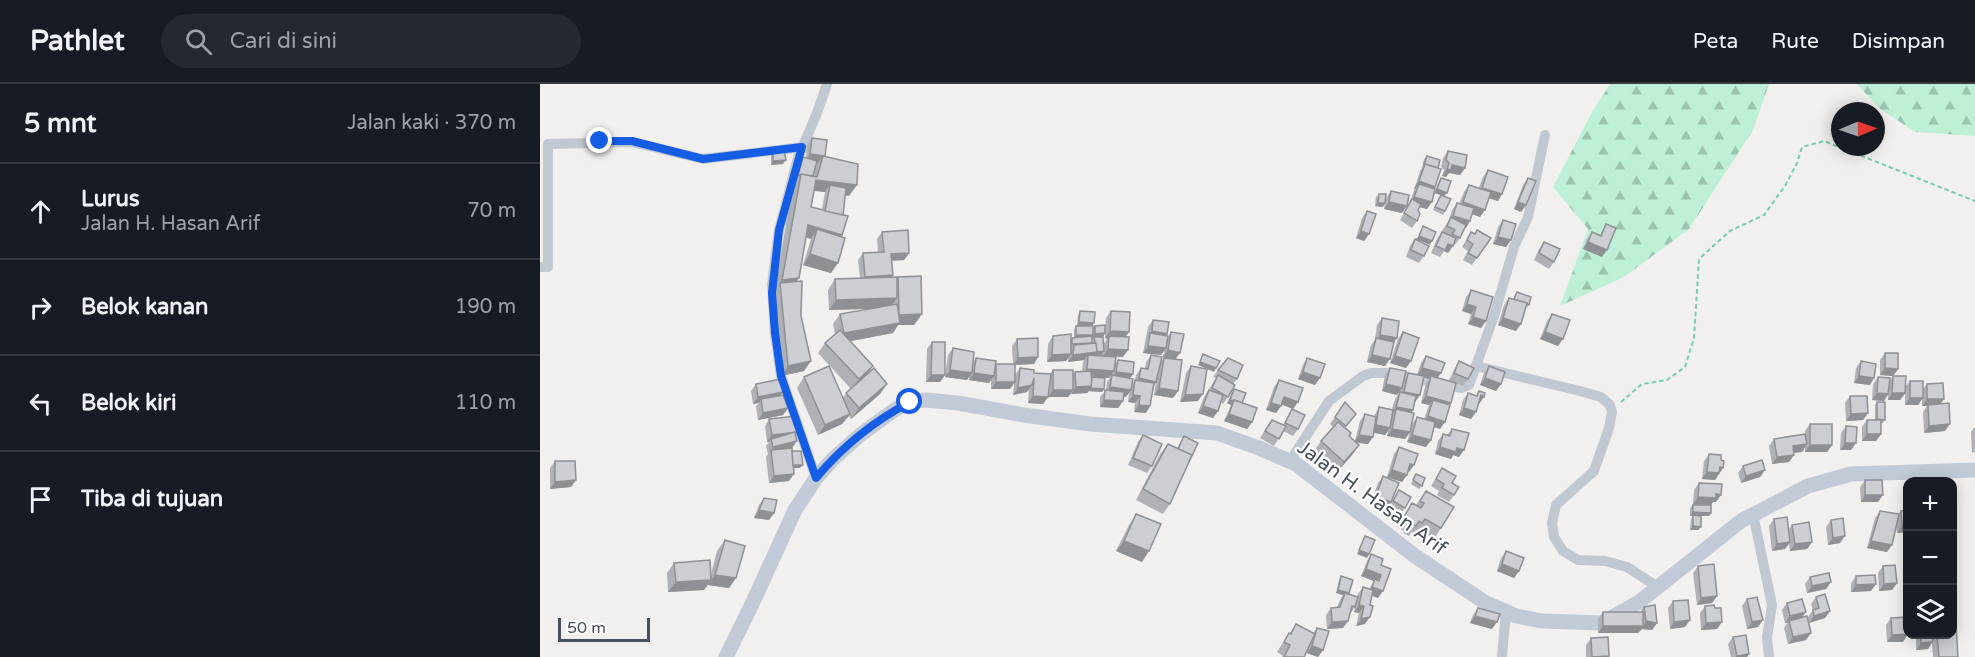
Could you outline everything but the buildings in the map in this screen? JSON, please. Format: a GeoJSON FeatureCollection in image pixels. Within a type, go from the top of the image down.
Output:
{"type":"FeatureCollection","features":[{"type":"Feature","properties":{"kind":"main road","name":"Jalan H. Hasan Arif"},"geometry":{"type":"LineString","coordinates":[[726,657],[795,510],[816,478],[860,435],[893,411],[910,402],[926,400],[958,403],[1090,424],[1217,434],[1260,448],[1296,464],[1415,556],[1486,603],[1516,616],[1542,621],[1602,623],[1639,602],[1753,514],[1808,486],[1851,474],[1975,470]]}},
{"type":"Feature","properties":{"kind":"street"},"geometry":{"type":"LineString","coordinates":[[816,478],[781,376],[772,293],[779,230],[802,147],[827,84]]}},
{"type":"Feature","properties":{"kind":"street"},"geometry":{"type":"LineString","coordinates":[[1290,461],[1329,400],[1363,376],[1371,373],[1388,373],[1462,388],[1466,388],[1471,382],[1514,247],[1528,217],[1545,135]]}},
{"type":"Feature","properties":{"kind":"street"},"geometry":{"type":"LineString","coordinates":[[540,267],[548,267],[548,144],[632,141],[703,159],[802,147]]}},
{"type":"Feature","properties":{"kind":"street"},"geometry":{"type":"LineString","coordinates":[[1476,366],[1601,397],[1610,405],[1612,412],[1609,428],[1594,471],[1556,505],[1552,523],[1554,537],[1563,551],[1578,560],[1605,561],[1627,567],[1658,587]]}},
{"type":"Feature","properties":{"kind":"street"},"geometry":{"type":"LineString","coordinates":[[1753,514],[1772,605],[1767,637],[1769,657]]}},
{"type":"Feature","properties":{"kind":"street"},"geometry":{"type":"LineString","coordinates":[[1502,657],[1506,612]]}},
{"type":"Feature","properties":{"kind":"path"},"geometry":{"type":"LineString","coordinates":[[1612,412],[1642,384],[1667,380],[1685,367],[1694,338],[1699,259],[1730,231],[1764,215],[1785,186],[1797,163],[1802,147],[1824,141],[1975,201]]}},
{"type":"Feature","properties":{"kind":"green space"},"geometry":{"type":"Polygon","coordinates":[[[1610,84],[1769,84],[1753,130],[1689,229],[1624,277],[1560,306],[1588,229],[1553,187],[1592,112],[1610,84]]]}},
{"type":"Feature","properties":{"kind":"green space"},"geometry":{"type":"Polygon","coordinates":[[[1857,84],[1975,84],[1975,136],[1915,132],[1885,112],[1885,102],[1874,102],[1857,84]]]}},
{"type":"Feature","properties":{"kind":"route"},"geometry":{"type":"LineString","coordinates":[[600,141],[632,141],[703,159],[802,147],[779,230],[772,293],[781,376],[816,478],[860,435],[893,411],[910,402]]}}]}
